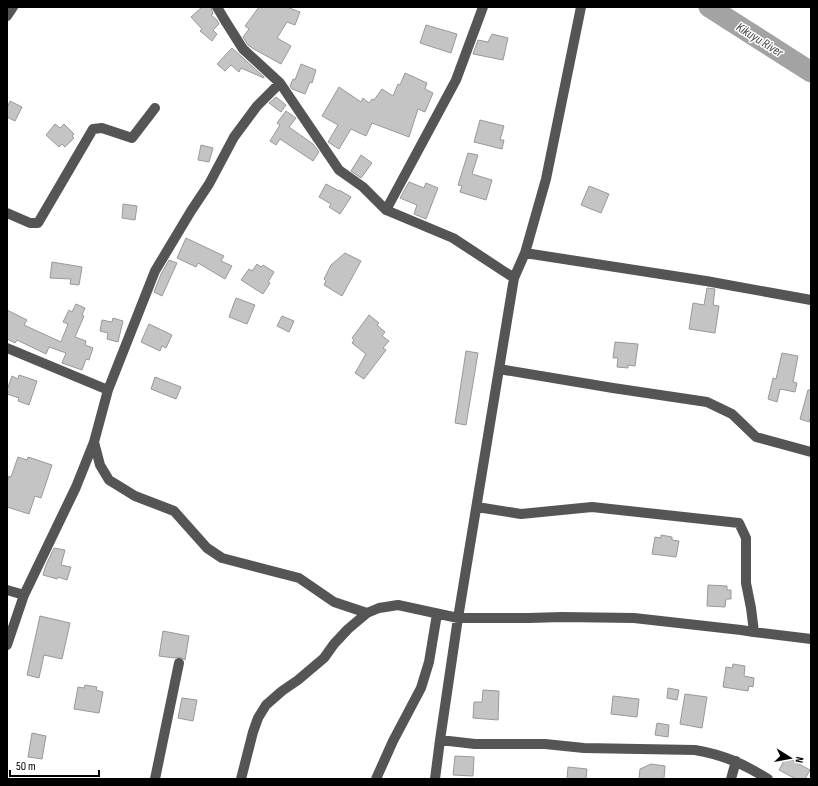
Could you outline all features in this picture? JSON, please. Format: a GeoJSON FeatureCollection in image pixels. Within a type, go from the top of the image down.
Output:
{"type":"FeatureCollection","features":[{"type":"Feature","properties":{"kind":"street"},"geometry":{"type":"LineString","coordinates":[[7,16],[13,7]]}},
{"type":"Feature","properties":{"kind":"street"},"geometry":{"type":"LineString","coordinates":[[217,7],[243,49],[280,83],[339,170],[363,186],[386,210],[453,238],[514,278]]}},
{"type":"Feature","properties":{"kind":"street"},"geometry":{"type":"LineString","coordinates":[[386,210],[456,80],[483,7]]}},
{"type":"Feature","properties":{"kind":"street"},"geometry":{"type":"LineString","coordinates":[[435,779],[458,618],[514,278],[524,253],[546,179],[581,7]]}},
{"type":"Feature","properties":{"kind":"street"},"geometry":{"type":"LineString","coordinates":[[7,645],[24,595],[76,487],[94,442],[108,390],[155,271],[191,210],[209,184],[234,137],[257,106],[280,83]]}},
{"type":"Feature","properties":{"kind":"street"},"geometry":{"type":"LineString","coordinates":[[7,213],[30,223],[38,223],[93,130],[102,128],[132,138],[155,108]]}},
{"type":"Feature","properties":{"kind":"street"},"geometry":{"type":"LineString","coordinates":[[524,253],[698,280],[811,300]]}},
{"type":"Feature","properties":{"kind":"street"},"geometry":{"type":"LineString","coordinates":[[7,348],[108,390]]}},
{"type":"Feature","properties":{"kind":"street"},"geometry":{"type":"LineString","coordinates":[[499,369],[707,402],[732,414],[756,437],[811,452]]}},
{"type":"Feature","properties":{"kind":"street"},"geometry":{"type":"LineString","coordinates":[[94,442],[100,465],[109,480],[135,496],[174,511],[207,548],[222,558],[298,578],[334,602],[367,613]]}},
{"type":"Feature","properties":{"kind":"street"},"geometry":{"type":"LineString","coordinates":[[477,507],[521,514],[592,507],[739,523],[746,538],[746,584],[754,632]]}},
{"type":"Feature","properties":{"kind":"street"},"geometry":{"type":"LineString","coordinates":[[7,590],[24,595]]}},
{"type":"Feature","properties":{"kind":"street"},"geometry":{"type":"LineString","coordinates":[[241,779],[253,732],[258,718],[266,705],[324,658],[348,628],[367,613],[379,608],[398,605],[458,618],[634,618],[811,639]]}},
{"type":"Feature","properties":{"kind":"street"},"geometry":{"type":"LineString","coordinates":[[376,779],[393,741],[421,688],[429,662],[437,614]]}},
{"type":"Feature","properties":{"kind":"street"},"geometry":{"type":"LineString","coordinates":[[155,779],[179,663]]}},
{"type":"Feature","properties":{"kind":"street"},"geometry":{"type":"LineString","coordinates":[[440,740],[475,744],[545,744],[584,748],[695,750],[713,753],[736,761],[768,779]]}},
{"type":"Feature","properties":{"kind":"street"},"geometry":{"type":"LineString","coordinates":[[731,779],[736,761]]}},
{"type":"Feature","properties":{"kind":"building"},"geometry":{"type":"Polygon","coordinates":[[[202,7],[211,7],[213,14],[211,15],[219,24],[213,30],[217,34],[212,41],[200,31],[202,29],[191,17],[202,7]]]}},
{"type":"Feature","properties":{"kind":"building"},"geometry":{"type":"Polygon","coordinates":[[[259,7],[287,7],[300,12],[295,25],[287,22],[277,38],[291,46],[281,64],[252,48],[243,37],[249,29],[245,26],[259,7]]]}},
{"type":"Feature","properties":{"kind":"building"},"geometry":{"type":"Polygon","coordinates":[[[426,25],[457,34],[451,53],[420,43],[426,25]]]}},
{"type":"Feature","properties":{"kind":"building"},"geometry":{"type":"Polygon","coordinates":[[[492,34],[508,38],[503,60],[473,54],[478,40],[488,42],[492,34]]]}},
{"type":"Feature","properties":{"kind":"building"},"geometry":{"type":"Polygon","coordinates":[[[232,48],[264,78],[241,68],[239,72],[231,65],[225,71],[217,64],[232,48]]]}},
{"type":"Feature","properties":{"kind":"building"},"geometry":{"type":"Polygon","coordinates":[[[301,64],[316,70],[312,83],[310,82],[305,94],[292,89],[290,86],[293,79],[295,80],[301,64]]]}},
{"type":"Feature","properties":{"kind":"building"},"geometry":{"type":"Polygon","coordinates":[[[405,73],[427,83],[425,89],[433,93],[425,112],[418,109],[409,137],[372,123],[366,136],[351,129],[339,149],[328,142],[338,125],[322,116],[339,87],[361,102],[363,98],[369,103],[372,99],[374,100],[382,89],[393,96],[405,73]]]}},
{"type":"Feature","properties":{"kind":"building"},"geometry":{"type":"Polygon","coordinates":[[[276,97],[286,105],[281,112],[269,103],[276,97]]]}},
{"type":"Feature","properties":{"kind":"building"},"geometry":{"type":"Polygon","coordinates":[[[10,101],[22,107],[15,121],[7,117],[7,108],[10,101]]]}},
{"type":"Feature","properties":{"kind":"building"},"geometry":{"type":"Polygon","coordinates":[[[286,111],[296,118],[289,127],[313,144],[319,152],[313,161],[280,139],[276,145],[270,141],[280,125],[277,123],[286,111]]]}},
{"type":"Feature","properties":{"kind":"building"},"geometry":{"type":"Polygon","coordinates":[[[480,120],[504,126],[500,140],[504,140],[502,149],[474,142],[480,120]]]}},
{"type":"Feature","properties":{"kind":"building"},"geometry":{"type":"Polygon","coordinates":[[[55,124],[60,128],[64,124],[74,134],[72,136],[74,138],[65,147],[62,144],[59,147],[46,135],[55,124]]]}},
{"type":"Feature","properties":{"kind":"building"},"geometry":{"type":"Polygon","coordinates":[[[201,145],[213,148],[209,162],[198,160],[201,145]]]}},
{"type":"Feature","properties":{"kind":"building"},"geometry":{"type":"Polygon","coordinates":[[[468,153],[478,155],[472,174],[492,180],[486,200],[460,192],[462,186],[458,185],[468,153]]]}},
{"type":"Feature","properties":{"kind":"building"},"geometry":{"type":"Polygon","coordinates":[[[361,155],[372,163],[361,178],[351,171],[361,155]]]}},
{"type":"Feature","properties":{"kind":"building"},"geometry":{"type":"Polygon","coordinates":[[[409,182],[424,188],[426,183],[438,188],[426,219],[414,214],[417,205],[400,198],[409,182]]]}},
{"type":"Feature","properties":{"kind":"building"},"geometry":{"type":"Polygon","coordinates":[[[326,184],[351,197],[340,214],[329,207],[331,204],[319,197],[326,184]]]}},
{"type":"Feature","properties":{"kind":"building"},"geometry":{"type":"Polygon","coordinates":[[[589,186],[609,194],[601,213],[581,205],[589,186]]]}},
{"type":"Feature","properties":{"kind":"building"},"geometry":{"type":"Polygon","coordinates":[[[123,204],[137,206],[135,220],[122,218],[123,204]]]}},
{"type":"Feature","properties":{"kind":"building"},"geometry":{"type":"Polygon","coordinates":[[[186,238],[224,256],[221,261],[232,266],[225,279],[198,263],[196,267],[177,258],[186,238]]]}},
{"type":"Feature","properties":{"kind":"building"},"geometry":{"type":"Polygon","coordinates":[[[345,253],[361,261],[342,296],[324,285],[326,281],[324,279],[331,265],[345,253]]]}},
{"type":"Feature","properties":{"kind":"building"},"geometry":{"type":"Polygon","coordinates":[[[169,260],[177,263],[162,296],[154,292],[161,274],[169,260]]]}},
{"type":"Feature","properties":{"kind":"building"},"geometry":{"type":"Polygon","coordinates":[[[52,262],[82,267],[79,285],[70,284],[71,279],[50,278],[52,262]]]}},
{"type":"Feature","properties":{"kind":"building"},"geometry":{"type":"Polygon","coordinates":[[[257,264],[261,267],[263,265],[274,272],[268,282],[270,283],[263,294],[241,280],[249,269],[252,271],[257,264]]]}},
{"type":"Feature","properties":{"kind":"building"},"geometry":{"type":"Polygon","coordinates":[[[707,288],[715,289],[713,305],[719,306],[715,333],[689,329],[693,303],[704,305],[707,288]]]}},
{"type":"Feature","properties":{"kind":"building"},"geometry":{"type":"Polygon","coordinates":[[[236,298],[255,305],[247,324],[229,317],[236,298]]]}},
{"type":"Feature","properties":{"kind":"building"},"geometry":{"type":"Polygon","coordinates":[[[76,304],[85,308],[82,315],[84,316],[75,337],[86,341],[85,345],[93,348],[89,360],[86,359],[82,370],[62,363],[66,353],[49,347],[46,354],[17,340],[15,343],[7,339],[7,310],[27,320],[24,325],[61,342],[68,324],[63,322],[69,310],[72,312],[76,304]]]}},
{"type":"Feature","properties":{"kind":"building"},"geometry":{"type":"Polygon","coordinates":[[[369,315],[379,323],[377,325],[385,332],[382,336],[389,341],[383,348],[386,350],[364,379],[355,373],[366,354],[352,343],[354,340],[352,338],[369,315]]]}},
{"type":"Feature","properties":{"kind":"building"},"geometry":{"type":"Polygon","coordinates":[[[282,316],[294,321],[289,332],[277,326],[282,316]]]}},
{"type":"Feature","properties":{"kind":"building"},"geometry":{"type":"Polygon","coordinates":[[[113,318],[123,321],[118,342],[107,339],[108,333],[100,331],[102,320],[112,322],[113,318]]]}},
{"type":"Feature","properties":{"kind":"building"},"geometry":{"type":"Polygon","coordinates":[[[149,324],[172,335],[166,348],[162,346],[160,351],[141,342],[149,324]]]}},
{"type":"Feature","properties":{"kind":"building"},"geometry":{"type":"Polygon","coordinates":[[[615,342],[638,344],[635,366],[628,365],[628,368],[617,367],[618,358],[613,358],[615,342]]]}},
{"type":"Feature","properties":{"kind":"building"},"geometry":{"type":"Polygon","coordinates":[[[466,351],[478,353],[466,425],[455,423],[466,351]]]}},
{"type":"Feature","properties":{"kind":"building"},"geometry":{"type":"Polygon","coordinates":[[[782,353],[798,356],[793,382],[797,383],[795,392],[780,389],[777,402],[768,399],[773,378],[776,379],[782,353]]]}},
{"type":"Feature","properties":{"kind":"building"},"geometry":{"type":"Polygon","coordinates":[[[19,375],[37,381],[29,405],[18,401],[19,398],[7,394],[12,376],[18,379],[19,375]]]}},
{"type":"Feature","properties":{"kind":"building"},"geometry":{"type":"Polygon","coordinates":[[[155,377],[181,387],[176,399],[151,389],[155,377]]]}},
{"type":"Feature","properties":{"kind":"building"},"geometry":{"type":"Polygon","coordinates":[[[808,390],[811,390],[811,416],[809,422],[800,419],[808,390]]]}},
{"type":"Feature","properties":{"kind":"building"},"geometry":{"type":"Polygon","coordinates":[[[18,457],[27,460],[28,457],[52,465],[41,498],[35,496],[29,514],[7,507],[7,483],[9,476],[11,477],[18,457]]]}},
{"type":"Feature","properties":{"kind":"building"},"geometry":{"type":"Polygon","coordinates":[[[661,535],[672,537],[672,540],[679,541],[676,557],[652,554],[655,537],[661,538],[661,535]]]}},
{"type":"Feature","properties":{"kind":"building"},"geometry":{"type":"Polygon","coordinates":[[[54,548],[65,550],[61,565],[71,567],[67,580],[43,575],[54,548]]]}},
{"type":"Feature","properties":{"kind":"building"},"geometry":{"type":"Polygon","coordinates":[[[708,585],[727,586],[727,590],[731,590],[731,599],[726,599],[725,607],[707,606],[708,585]]]}},
{"type":"Feature","properties":{"kind":"building"},"geometry":{"type":"Polygon","coordinates":[[[40,616],[70,623],[62,659],[44,655],[39,678],[27,675],[40,616]]]}},
{"type":"Feature","properties":{"kind":"building"},"geometry":{"type":"Polygon","coordinates":[[[163,631],[189,636],[185,660],[180,657],[175,658],[159,656],[163,631]]]}},
{"type":"Feature","properties":{"kind":"building"},"geometry":{"type":"Polygon","coordinates":[[[733,664],[745,666],[744,676],[754,678],[753,687],[749,686],[748,691],[723,687],[726,667],[732,668],[733,664]]]}},
{"type":"Feature","properties":{"kind":"building"},"geometry":{"type":"Polygon","coordinates":[[[85,685],[97,687],[96,690],[103,692],[99,713],[74,709],[78,687],[84,688],[85,685]]]}},
{"type":"Feature","properties":{"kind":"building"},"geometry":{"type":"Polygon","coordinates":[[[668,688],[679,690],[677,700],[667,698],[668,688]]]}},
{"type":"Feature","properties":{"kind":"building"},"geometry":{"type":"Polygon","coordinates":[[[483,690],[499,691],[498,720],[473,718],[474,702],[482,702],[483,690]]]}},
{"type":"Feature","properties":{"kind":"building"},"geometry":{"type":"Polygon","coordinates":[[[685,694],[707,697],[702,728],[680,724],[685,694]]]}},
{"type":"Feature","properties":{"kind":"building"},"geometry":{"type":"Polygon","coordinates":[[[613,696],[639,699],[637,717],[611,714],[613,696]]]}},
{"type":"Feature","properties":{"kind":"building"},"geometry":{"type":"Polygon","coordinates":[[[182,698],[197,700],[193,721],[178,718],[182,698]]]}},
{"type":"Feature","properties":{"kind":"building"},"geometry":{"type":"Polygon","coordinates":[[[657,723],[669,725],[668,737],[655,735],[657,723]]]}},
{"type":"Feature","properties":{"kind":"building"},"geometry":{"type":"Polygon","coordinates":[[[32,733],[46,736],[42,759],[28,757],[32,733]]]}},
{"type":"Feature","properties":{"kind":"building"},"geometry":{"type":"Polygon","coordinates":[[[455,756],[474,757],[473,776],[453,775],[455,756]]]}},
{"type":"Feature","properties":{"kind":"building"},"geometry":{"type":"Polygon","coordinates":[[[786,757],[810,770],[805,779],[796,779],[779,770],[786,757]]]}},
{"type":"Feature","properties":{"kind":"building"},"geometry":{"type":"Polygon","coordinates":[[[651,764],[665,766],[664,779],[639,779],[640,769],[651,764]]]}},
{"type":"Feature","properties":{"kind":"building"},"geometry":{"type":"Polygon","coordinates":[[[568,767],[587,769],[586,779],[567,779],[568,767]]]}},
{"type":"Feature","properties":{"kind":"waterway","name":"Kikuyu River"},"geometry":{"type":"LineString","coordinates":[[709,7],[811,72]]}}]}
